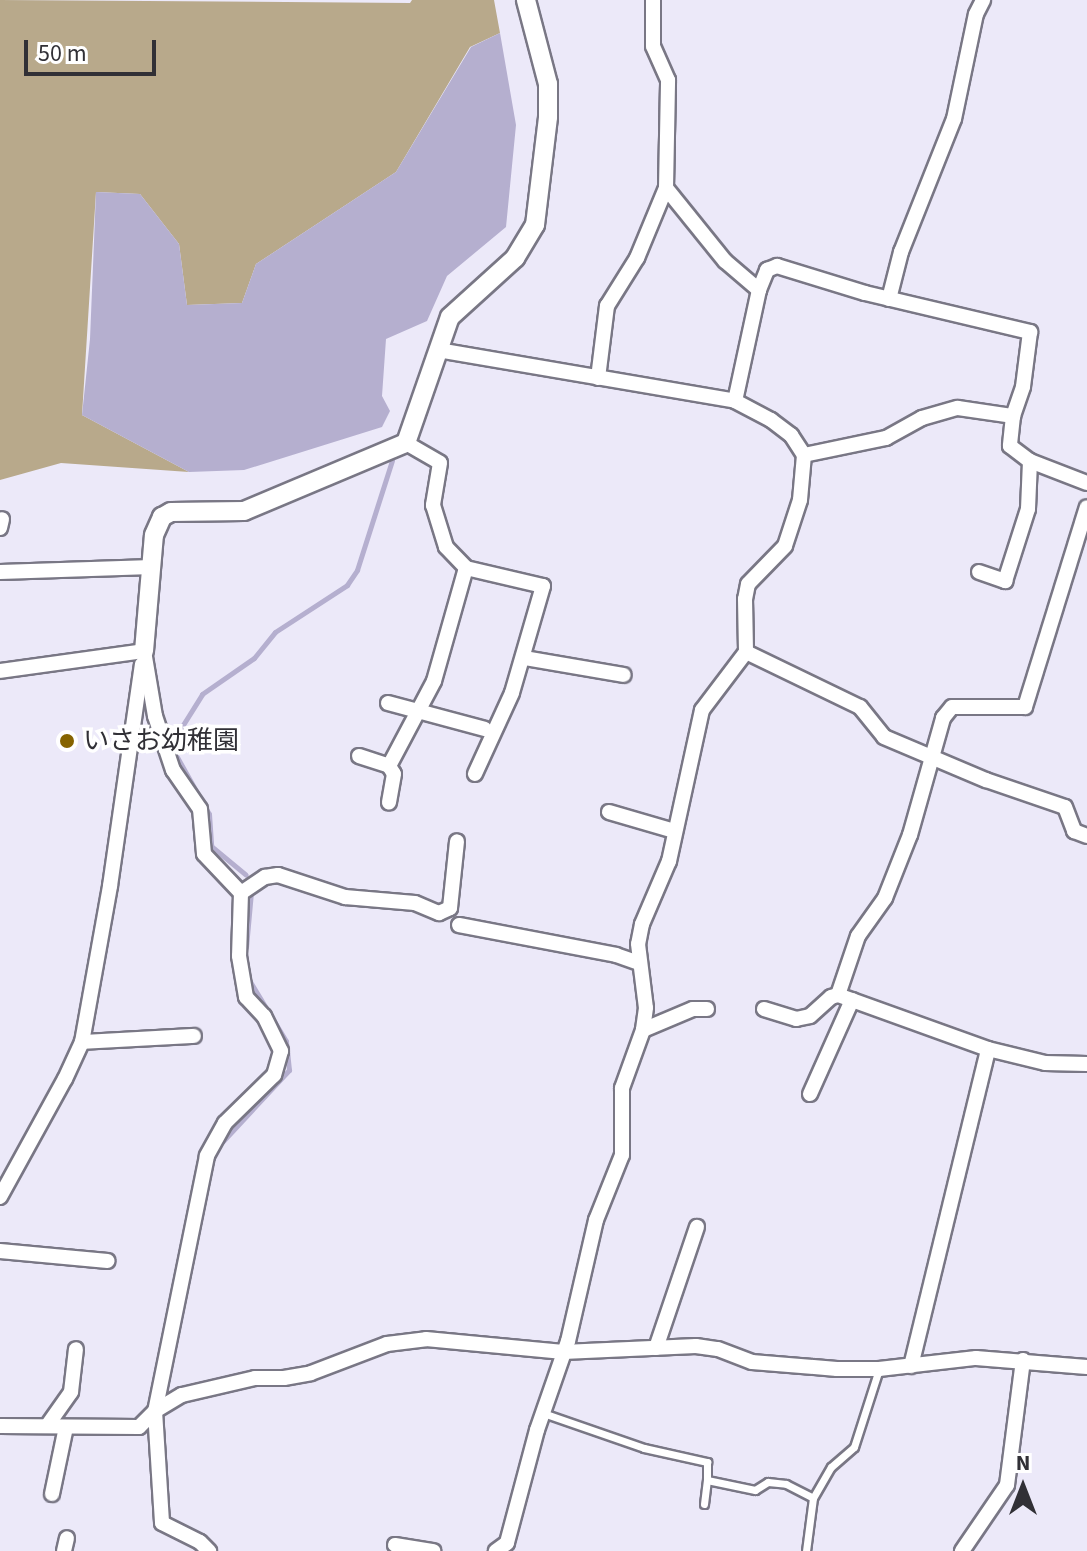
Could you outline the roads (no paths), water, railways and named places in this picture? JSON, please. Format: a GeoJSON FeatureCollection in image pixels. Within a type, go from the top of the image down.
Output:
{"type":"FeatureCollection","features":[{"type":"Feature","properties":{"kind":"street"},"geometry":{"type":"LineString","coordinates":[[0,1197],[82,1042],[110,886],[144,651],[154,535],[162,517],[171,512],[244,511],[406,443],[450,317],[515,258],[535,225],[548,117],[548,84],[526,0]]}},
{"type":"Feature","properties":{"kind":"street"},"geometry":{"type":"LineString","coordinates":[[598,378],[607,306],[637,258],[666,188],[668,80],[653,46],[653,0]]}},
{"type":"Feature","properties":{"kind":"street"},"geometry":{"type":"LineString","coordinates":[[889,299],[901,252],[954,119],[976,14],[983,0]]}},
{"type":"Feature","properties":{"kind":"street"},"geometry":{"type":"LineString","coordinates":[[666,188],[725,261],[759,290]]}},
{"type":"Feature","properties":{"kind":"street"},"geometry":{"type":"LineString","coordinates":[[735,401],[759,290],[767,270],[777,266],[889,299],[1030,332],[1023,387],[1013,416],[1010,446],[1030,461],[1087,483]]}},
{"type":"Feature","properties":{"kind":"street"},"geometry":{"type":"LineString","coordinates":[[438,350],[735,401],[771,420],[791,435],[804,455],[800,500],[785,546],[748,584],[745,599],[746,652],[702,710],[669,861],[642,924],[639,963],[646,1008],[643,1030],[622,1088],[622,1155],[596,1220],[563,1352],[543,1413],[507,1548]]}},
{"type":"Feature","properties":{"kind":"street"},"geometry":{"type":"LineString","coordinates":[[804,455],[886,438],[922,418],[958,408],[1013,416]]}},
{"type":"Feature","properties":{"kind":"street"},"geometry":{"type":"LineString","coordinates":[[406,443],[440,463],[433,505],[446,547],[466,568],[543,586],[525,658],[475,774]]}},
{"type":"Feature","properties":{"kind":"street"},"geometry":{"type":"LineString","coordinates":[[979,572],[1005,581],[1028,509],[1030,461]]}},
{"type":"Feature","properties":{"kind":"street"},"geometry":{"type":"LineString","coordinates":[[810,1094],[845,997],[858,936],[885,898],[910,835],[943,718],[952,707],[1025,707],[1087,507]]}},
{"type":"Feature","properties":{"kind":"street"},"geometry":{"type":"LineString","coordinates":[[0,572],[152,567]]}},
{"type":"Feature","properties":{"kind":"street"},"geometry":{"type":"LineString","coordinates":[[389,766],[434,681],[466,568]]}},
{"type":"Feature","properties":{"kind":"street"},"geometry":{"type":"LineString","coordinates":[[0,671],[144,651]]}},
{"type":"Feature","properties":{"kind":"street"},"geometry":{"type":"LineString","coordinates":[[144,651],[155,716],[173,770],[200,809],[204,854],[241,893],[239,956],[246,997],[272,1032],[281,1051],[280,1064],[274,1075],[225,1123],[207,1156],[155,1411],[162,1523],[200,1542],[209,1551]]}},
{"type":"Feature","properties":{"kind":"street"},"geometry":{"type":"LineString","coordinates":[[746,652],[860,707],[884,737],[986,780],[1065,807],[1074,831],[1087,836]]}},
{"type":"Feature","properties":{"kind":"street"},"geometry":{"type":"LineString","coordinates":[[525,658],[624,675]]}},
{"type":"Feature","properties":{"kind":"street"},"geometry":{"type":"LineString","coordinates":[[388,703],[485,729]]}},
{"type":"Feature","properties":{"kind":"street"},"geometry":{"type":"LineString","coordinates":[[359,756],[389,766],[394,774],[389,803]]}},
{"type":"Feature","properties":{"kind":"street"},"geometry":{"type":"LineString","coordinates":[[609,812],[674,831]]}},
{"type":"Feature","properties":{"kind":"street"},"geometry":{"type":"LineString","coordinates":[[241,893],[265,877],[278,875],[345,897],[415,903],[439,913],[450,908],[457,841]]}},
{"type":"Feature","properties":{"kind":"street"},"geometry":{"type":"LineString","coordinates":[[459,925],[639,963]]}},
{"type":"Feature","properties":{"kind":"street"},"geometry":{"type":"LineString","coordinates":[[764,1009],[796,1019],[810,1016],[831,997],[845,997],[988,1049],[1045,1063],[1087,1064]]}},
{"type":"Feature","properties":{"kind":"street"},"geometry":{"type":"LineString","coordinates":[[643,1030],[693,1009],[707,1009]]}},
{"type":"Feature","properties":{"kind":"street"},"geometry":{"type":"LineString","coordinates":[[82,1042],[194,1036]]}},
{"type":"Feature","properties":{"kind":"street"},"geometry":{"type":"LineString","coordinates":[[911,1366],[988,1049]]}},
{"type":"Feature","properties":{"kind":"street"},"geometry":{"type":"LineString","coordinates":[[656,1348],[697,1227]]}},
{"type":"Feature","properties":{"kind":"street"},"geometry":{"type":"LineString","coordinates":[[0,1251],[108,1261]]}},
{"type":"Feature","properties":{"kind":"street"},"geometry":{"type":"LineString","coordinates":[[0,1426],[139,1427],[155,1411],[182,1395],[255,1378],[284,1378],[311,1373],[402,1341],[426,1339],[563,1352],[696,1346],[718,1349],[752,1362],[879,1369],[976,1358],[1087,1367]]}},
{"type":"Feature","properties":{"kind":"street"},"geometry":{"type":"LineString","coordinates":[[47,1426],[71,1392],[76,1349]]}},
{"type":"Feature","properties":{"kind":"street"},"geometry":{"type":"LineString","coordinates":[[962,1551],[1007,1485],[1023,1360]]}},
{"type":"Feature","properties":{"kind":"street"},"geometry":{"type":"LineString","coordinates":[[52,1494],[66,1427]]}},
{"type":"Feature","properties":{"kind":"street"},"geometry":{"type":"LineString","coordinates":[[395,1545],[434,1551]]}},
{"type":"Feature","properties":{"kind":"lane"},"geometry":{"type":"LineString","coordinates":[[806,1551],[813,1498],[831,1467],[854,1447],[879,1369]]}},
{"type":"Feature","properties":{"kind":"lane"},"geometry":{"type":"LineString","coordinates":[[543,1413],[644,1448],[707,1462],[704,1504]]}},
{"type":"Feature","properties":{"kind":"lane"},"geometry":{"type":"LineString","coordinates":[[707,1480],[755,1490],[768,1482],[786,1484],[813,1498]]}},
{"type":"Feature","properties":{"kind":"waterway"},"geometry":{"type":"LineString","coordinates":[[181,728],[202,694],[254,658],[275,632],[347,585],[357,570],[392,460]]}},
{"type":"Feature","properties":{"kind":"waterway"},"geometry":{"type":"LineString","coordinates":[[177,757],[209,814],[211,846],[246,875]]}},
{"type":"Feature","properties":{"kind":"waterway"},"geometry":{"type":"LineString","coordinates":[[246,947],[251,892]]}},
{"type":"Feature","properties":{"kind":"waterway"},"geometry":{"type":"LineString","coordinates":[[223,1141],[289,1070],[286,1041],[249,980]]}},
{"type":"Feature","properties":{"kind":"place","name":"いさお幼稚園"},"geometry":{"type":"Point","coordinates":[67,741]}}]}
